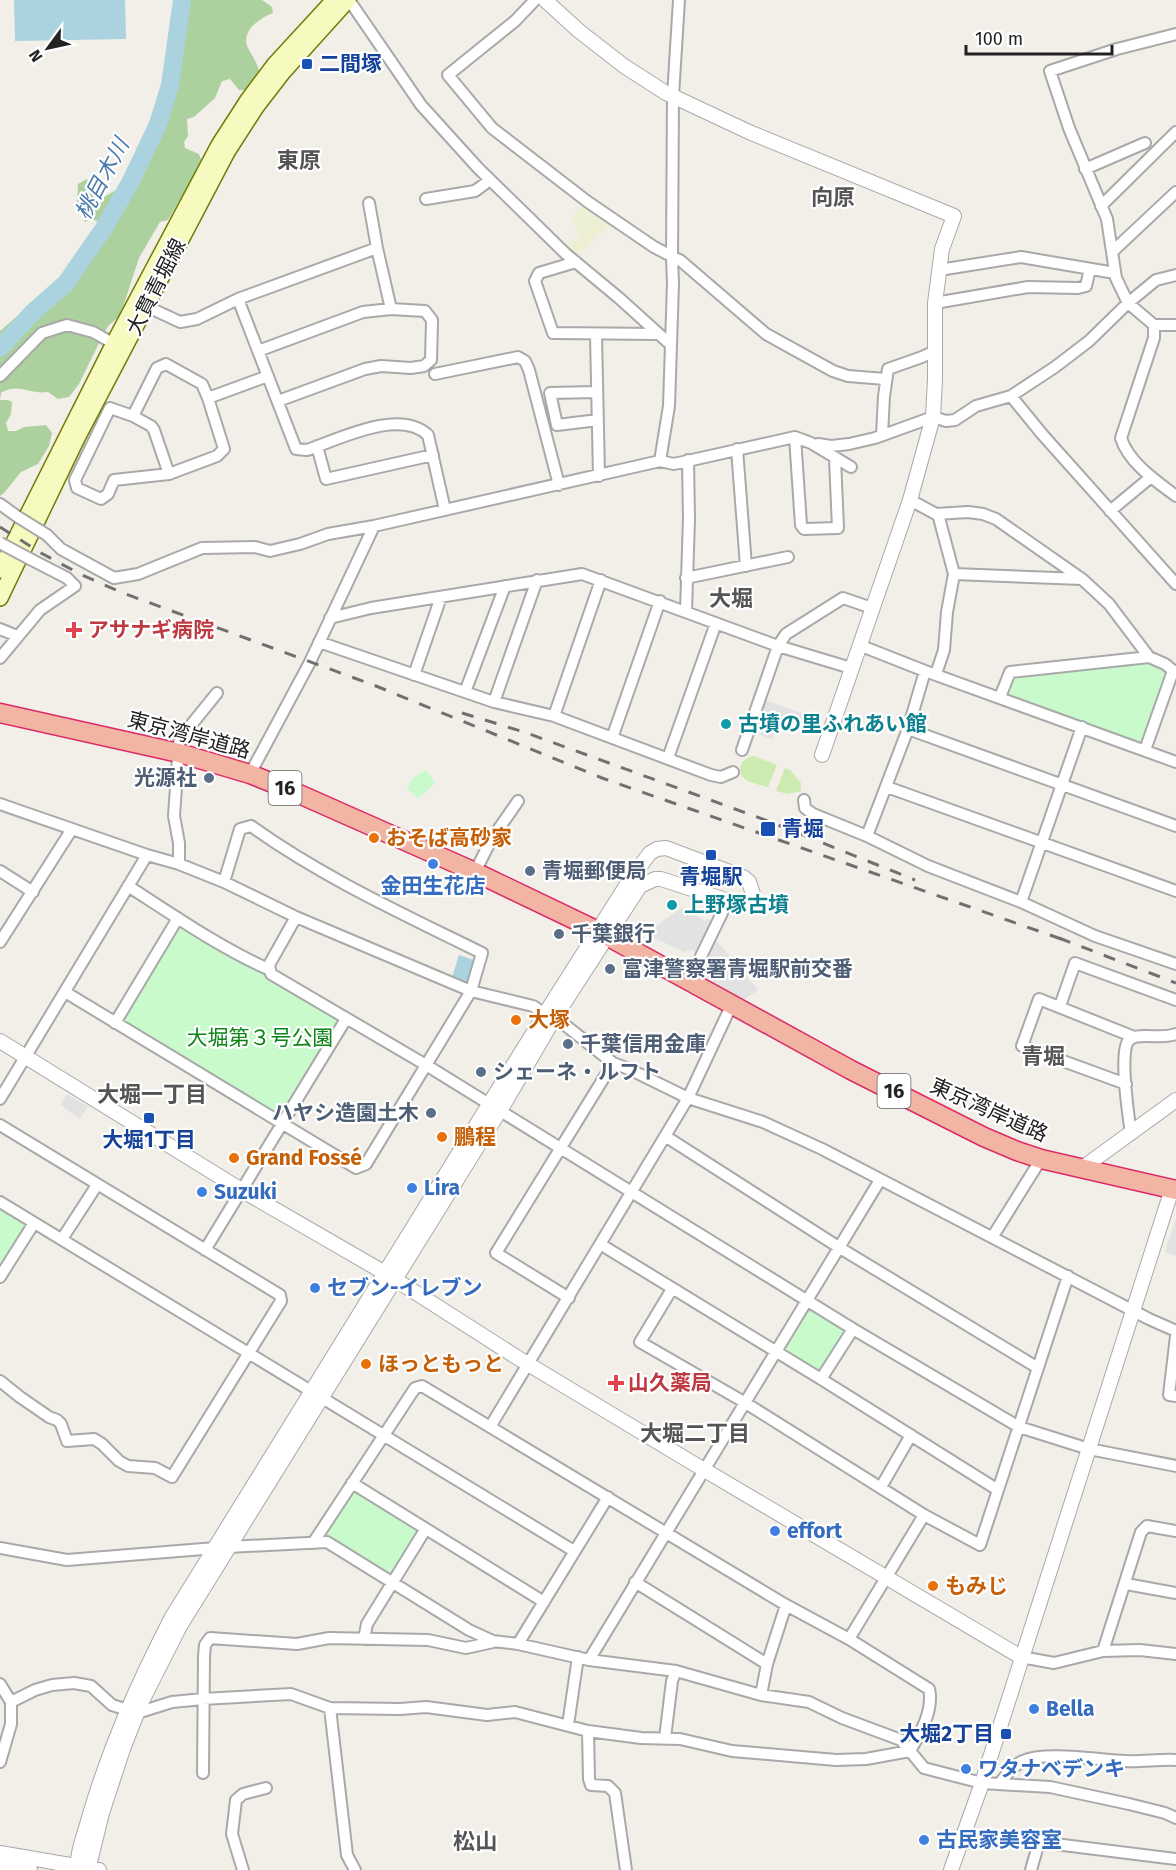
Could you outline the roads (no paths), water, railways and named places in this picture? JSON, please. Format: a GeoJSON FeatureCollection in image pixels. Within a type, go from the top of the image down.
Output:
{"type":"FeatureCollection","features":[{"type":"Feature","properties":{"kind":"highway","name":"東京湾岸道路"},"geometry":{"type":"LineString","coordinates":[[0,713],[179,753],[250,774],[335,809],[475,872],[603,934],[850,1070],[984,1137],[1041,1159],[1081,1169],[1175,1186]]}},
{"type":"Feature","properties":{"kind":"main road","name":"大貫青堀線"},"geometry":{"type":"LineString","coordinates":[[0,598],[119,346],[219,145],[275,64],[334,0]]}},
{"type":"Feature","properties":{"kind":"main road","name":"大貫青堀線"},"geometry":{"type":"LineString","coordinates":[[0,570],[119,346],[147,306],[227,152],[250,116],[283,72],[349,0]]}},
{"type":"Feature","properties":{"kind":"street"},"geometry":{"type":"LineString","coordinates":[[349,0],[422,105],[490,180],[576,262],[670,344]]}},
{"type":"Feature","properties":{"kind":"street"},"geometry":{"type":"LineString","coordinates":[[536,0],[515,21],[448,75],[492,128],[588,202],[672,258],[681,261],[766,334],[832,371],[848,376],[885,379]]}},
{"type":"Feature","properties":{"kind":"street"},"geometry":{"type":"LineString","coordinates":[[545,0],[579,31],[624,66],[673,96],[749,132],[954,216],[944,243],[935,303],[936,379],[933,417],[910,500],[822,755]]}},
{"type":"Feature","properties":{"kind":"street"},"geometry":{"type":"LineString","coordinates":[[660,461],[669,406],[674,283],[672,258],[673,96],[679,0]]}},
{"type":"Feature","properties":{"kind":"street"},"geometry":{"type":"LineString","coordinates":[[1176,34],[1117,49],[1050,71],[1065,119],[1107,219],[1115,273],[1128,303],[1154,325],[1176,325]]}},
{"type":"Feature","properties":{"kind":"street"},"geometry":{"type":"LineString","coordinates":[[1101,206],[1176,132]]}},
{"type":"Feature","properties":{"kind":"street"},"geometry":{"type":"LineString","coordinates":[[1085,169],[1145,143]]}},
{"type":"Feature","properties":{"kind":"street"},"geometry":{"type":"LineString","coordinates":[[426,199],[475,191],[490,180]]}},
{"type":"Feature","properties":{"kind":"street"},"geometry":{"type":"LineString","coordinates":[[1112,252],[1176,192]]}},
{"type":"Feature","properties":{"kind":"street"},"geometry":{"type":"LineString","coordinates":[[369,203],[391,309]]}},
{"type":"Feature","properties":{"kind":"street"},"geometry":{"type":"LineString","coordinates":[[147,306],[180,322],[197,319],[238,299],[377,248]]}},
{"type":"Feature","properties":{"kind":"street"},"geometry":{"type":"LineString","coordinates":[[939,270],[1021,257],[1115,273]]}},
{"type":"Feature","properties":{"kind":"street"},"geometry":{"type":"LineString","coordinates":[[576,262],[538,273],[535,281],[553,333],[659,334]]}},
{"type":"Feature","properties":{"kind":"street"},"geometry":{"type":"LineString","coordinates":[[935,303],[1028,287],[1078,288],[1086,286],[1090,270]]}},
{"type":"Feature","properties":{"kind":"street"},"geometry":{"type":"LineString","coordinates":[[0,504],[47,535],[61,549],[114,578],[138,574],[202,548],[255,547],[270,551],[328,534],[374,526],[660,461],[674,464],[795,437],[811,443],[831,446],[849,444],[933,417],[946,421],[955,420],[976,406],[1011,396],[1055,368],[1089,341],[1128,303],[1156,280],[1176,275]]}},
{"type":"Feature","properties":{"kind":"street"},"geometry":{"type":"LineString","coordinates":[[238,299],[296,449],[307,450],[372,428],[398,423],[420,428],[428,435],[446,510]]}},
{"type":"Feature","properties":{"kind":"street"},"geometry":{"type":"LineString","coordinates":[[258,351],[363,312],[391,309],[425,311],[432,320],[431,360],[424,366],[411,368],[381,366],[365,369],[278,401]]}},
{"type":"Feature","properties":{"kind":"street"},"geometry":{"type":"LineString","coordinates":[[0,376],[42,333],[67,325],[93,332],[119,346]]}},
{"type":"Feature","properties":{"kind":"street"},"geometry":{"type":"LineString","coordinates":[[1154,325],[1154,338],[1121,438],[1124,448],[1151,477],[1176,496]]}},
{"type":"Feature","properties":{"kind":"street"},"geometry":{"type":"LineString","coordinates":[[596,335],[599,476]]}},
{"type":"Feature","properties":{"kind":"street"},"geometry":{"type":"LineString","coordinates":[[882,435],[885,379],[888,369],[935,351]]}},
{"type":"Feature","properties":{"kind":"street"},"geometry":{"type":"LineString","coordinates":[[435,374],[518,357],[525,361],[558,485]]}},
{"type":"Feature","properties":{"kind":"street"},"geometry":{"type":"LineString","coordinates":[[134,416],[158,368],[166,364],[202,384],[224,449],[217,456],[169,474],[114,480],[108,494],[101,499],[77,488],[75,480],[111,408],[134,416],[151,426],[169,474]]}},
{"type":"Feature","properties":{"kind":"street"},"geometry":{"type":"LineString","coordinates":[[208,398],[268,376]]}},
{"type":"Feature","properties":{"kind":"street"},"geometry":{"type":"LineString","coordinates":[[597,392],[550,393],[557,425],[598,420]]}},
{"type":"Feature","properties":{"kind":"street"},"geometry":{"type":"LineString","coordinates":[[1011,396],[1176,584]]}},
{"type":"Feature","properties":{"kind":"street"},"geometry":{"type":"LineString","coordinates":[[795,437],[801,525],[804,529],[838,528],[835,459]]}},
{"type":"Feature","properties":{"kind":"street"},"geometry":{"type":"LineString","coordinates":[[811,443],[851,467]]}},
{"type":"Feature","properties":{"kind":"street"},"geometry":{"type":"LineString","coordinates":[[317,446],[326,479],[433,455]]}},
{"type":"Feature","properties":{"kind":"street"},"geometry":{"type":"LineString","coordinates":[[737,449],[746,566]]}},
{"type":"Feature","properties":{"kind":"street"},"geometry":{"type":"LineString","coordinates":[[686,611],[688,460]]}},
{"type":"Feature","properties":{"kind":"street"},"geometry":{"type":"LineString","coordinates":[[1110,511],[1151,477]]}},
{"type":"Feature","properties":{"kind":"street"},"geometry":{"type":"LineString","coordinates":[[910,500],[938,514],[968,512],[996,519],[1082,579],[1109,604],[1149,657],[1174,672],[1145,750]]}},
{"type":"Feature","properties":{"kind":"street"},"geometry":{"type":"LineString","coordinates":[[867,836],[930,672],[944,650],[947,612],[954,574],[938,514]]}},
{"type":"Feature","properties":{"kind":"street"},"geometry":{"type":"LineString","coordinates":[[250,774],[319,642],[374,526]]}},
{"type":"Feature","properties":{"kind":"street"},"geometry":{"type":"LineString","coordinates":[[0,543],[67,578],[75,586],[40,610],[0,658]]}},
{"type":"Feature","properties":{"kind":"street"},"geometry":{"type":"LineString","coordinates":[[686,578],[788,556]]}},
{"type":"Feature","properties":{"kind":"street"},"geometry":{"type":"LineString","coordinates":[[330,618],[372,608],[582,574],[778,646],[851,668]]}},
{"type":"Feature","properties":{"kind":"street"},"geometry":{"type":"LineString","coordinates":[[954,574],[1082,579]]}},
{"type":"Feature","properties":{"kind":"street"},"geometry":{"type":"LineString","coordinates":[[494,702],[537,580]]}},
{"type":"Feature","properties":{"kind":"street"},"geometry":{"type":"LineString","coordinates":[[554,716],[601,580]]}},
{"type":"Feature","properties":{"kind":"street"},"geometry":{"type":"LineString","coordinates":[[465,692],[505,586]]}},
{"type":"Feature","properties":{"kind":"street"},"geometry":{"type":"LineString","coordinates":[[414,675],[441,597]]}},
{"type":"Feature","properties":{"kind":"street"},"geometry":{"type":"LineString","coordinates":[[742,750],[778,646],[786,634],[843,598],[872,608]]}},
{"type":"Feature","properties":{"kind":"street"},"geometry":{"type":"LineString","coordinates":[[612,738],[660,601]]}},
{"type":"Feature","properties":{"kind":"street"},"geometry":{"type":"LineString","coordinates":[[669,758],[717,623]]}},
{"type":"Feature","properties":{"kind":"street"},"geometry":{"type":"LineString","coordinates":[[0,629],[17,636]]}},
{"type":"Feature","properties":{"kind":"street"},"geometry":{"type":"LineString","coordinates":[[319,642],[494,702],[554,716],[722,777],[733,772]]}},
{"type":"Feature","properties":{"kind":"street"},"geometry":{"type":"LineString","coordinates":[[859,645],[1176,762]]}},
{"type":"Feature","properties":{"kind":"street"},"geometry":{"type":"LineString","coordinates":[[1000,697],[1010,672],[1149,657]]}},
{"type":"Feature","properties":{"kind":"street"},"geometry":{"type":"LineString","coordinates":[[179,864],[179,843],[174,816],[179,743],[218,693]]}},
{"type":"Feature","properties":{"kind":"street"},"geometry":{"type":"LineString","coordinates":[[1021,902],[1082,728]]}},
{"type":"Feature","properties":{"kind":"street"},"geometry":{"type":"LineString","coordinates":[[908,729],[1176,826]]}},
{"type":"Feature","properties":{"kind":"street"},"geometry":{"type":"LineString","coordinates":[[887,787],[1176,891]]}},
{"type":"Feature","properties":{"kind":"street"},"geometry":{"type":"LineString","coordinates":[[804,800],[805,808],[813,814],[867,836],[928,866],[1021,902],[1095,936],[1175,961]]}},
{"type":"Feature","properties":{"kind":"street"},"geometry":{"type":"LineString","coordinates":[[475,872],[491,840],[518,801]]}},
{"type":"Feature","properties":{"kind":"street"},"geometry":{"type":"LineString","coordinates":[[0,804],[179,864],[224,882],[296,917],[471,991],[533,1006],[613,1063],[688,1098],[763,1122],[822,1149],[1176,1331]]}},
{"type":"Feature","properties":{"kind":"street"},"geometry":{"type":"LineString","coordinates":[[65,992],[356,1168],[366,1164],[471,991],[482,953],[350,888],[251,826],[240,829],[224,882]]}},
{"type":"Feature","properties":{"kind":"street"},"geometry":{"type":"LineString","coordinates":[[0,942],[72,829]]}},
{"type":"Feature","properties":{"kind":"street"},"geometry":{"type":"LineString","coordinates":[[0,1853],[86,1869],[132,1712],[157,1670],[222,1547],[550,1016],[603,934],[640,886],[655,879],[668,881],[738,903],[749,899],[753,894],[752,889],[743,877],[666,848],[657,849],[650,853],[631,878],[603,934]]}},
{"type":"Feature","properties":{"kind":"street"},"geometry":{"type":"LineString","coordinates":[[0,1099],[147,855]]}},
{"type":"Feature","properties":{"kind":"street"},"geometry":{"type":"LineString","coordinates":[[0,871],[33,892]]}},
{"type":"Feature","properties":{"kind":"street"},"geometry":{"type":"LineString","coordinates":[[128,886],[495,1107],[853,1329],[1019,1427],[1089,1449],[1176,1466]]}},
{"type":"Feature","properties":{"kind":"street"},"geometry":{"type":"LineString","coordinates":[[689,981],[722,913]]}},
{"type":"Feature","properties":{"kind":"street"},"geometry":{"type":"LineString","coordinates":[[268,969],[296,917]]}},
{"type":"Feature","properties":{"kind":"street"},"geometry":{"type":"LineString","coordinates":[[115,1023],[178,918]]}},
{"type":"Feature","properties":{"kind":"street"},"geometry":{"type":"LineString","coordinates":[[1060,1006],[1075,963],[1176,1000]]}},
{"type":"Feature","properties":{"kind":"street"},"geometry":{"type":"LineString","coordinates":[[1126,1084],[1022,1046],[1039,999],[1134,1037],[1168,1037],[1176,1034]]}},
{"type":"Feature","properties":{"kind":"street"},"geometry":{"type":"LineString","coordinates":[[490,1427],[688,1098],[732,1004]]}},
{"type":"Feature","properties":{"kind":"street"},"geometry":{"type":"LineString","coordinates":[[205,1250],[346,1019]]}},
{"type":"Feature","properties":{"kind":"street"},"geometry":{"type":"LineString","coordinates":[[1131,1134],[1125,1048],[1128,1041],[1134,1037]]}},
{"type":"Feature","properties":{"kind":"street"},"geometry":{"type":"LineString","coordinates":[[0,1041],[243,1191],[390,1276],[528,1364],[705,1471],[1021,1657],[1054,1663],[1103,1651],[1140,1650],[1176,1654]]}},
{"type":"Feature","properties":{"kind":"street"},"geometry":{"type":"LineString","coordinates":[[568,1298],[496,1253],[613,1063]]}},
{"type":"Feature","properties":{"kind":"street"},"geometry":{"type":"LineString","coordinates":[[1081,1169],[1176,1100]]}},
{"type":"Feature","properties":{"kind":"street"},"geometry":{"type":"LineString","coordinates":[[0,1125],[280,1295],[281,1301],[172,1477],[155,1468],[128,1466],[94,1439],[67,1441],[62,1424],[0,1381]]}},
{"type":"Feature","properties":{"kind":"street"},"geometry":{"type":"LineString","coordinates":[[665,1136],[840,1248],[1038,1368]]}},
{"type":"Feature","properties":{"kind":"street"},"geometry":{"type":"LineString","coordinates":[[993,1236],[1041,1159]]}},
{"type":"Feature","properties":{"kind":"street"},"geometry":{"type":"LineString","coordinates":[[568,1725],[584,1659],[705,1471],[744,1402],[880,1180]]}},
{"type":"Feature","properties":{"kind":"street"},"geometry":{"type":"LineString","coordinates":[[62,1239],[97,1185]]}},
{"type":"Feature","properties":{"kind":"street"},"geometry":{"type":"LineString","coordinates":[[951,1870],[982,1783],[1133,1310],[1175,1186]]}},
{"type":"Feature","properties":{"kind":"street"},"geometry":{"type":"LineString","coordinates":[[0,1202],[574,1551]]}},
{"type":"Feature","properties":{"kind":"street"},"geometry":{"type":"LineString","coordinates":[[0,1275],[34,1223]]}},
{"type":"Feature","properties":{"kind":"street"},"geometry":{"type":"LineString","coordinates":[[600,1244],[821,1378],[998,1490]]}},
{"type":"Feature","properties":{"kind":"street"},"geometry":{"type":"LineString","coordinates":[[672,1289],[640,1342],[744,1402],[924,1515],[980,1545],[1068,1276]]}},
{"type":"Feature","properties":{"kind":"street"},"geometry":{"type":"LineString","coordinates":[[821,1378],[853,1329]]}},
{"type":"Feature","properties":{"kind":"street"},"geometry":{"type":"LineString","coordinates":[[1176,1336],[1169,1395],[1176,1396]]}},
{"type":"Feature","properties":{"kind":"street"},"geometry":{"type":"LineString","coordinates":[[11,1702],[35,1690],[52,1685],[74,1683],[91,1686],[112,1704],[132,1712],[172,1702],[203,1698],[291,1694],[330,1708],[426,1707],[487,1715],[516,1712],[588,1731],[642,1738],[680,1739],[732,1751],[836,1760],[866,1759],[909,1751],[920,1734],[932,1699],[929,1689],[849,1639],[786,1605],[422,1386],[418,1386],[383,1436],[313,1543]]}},
{"type":"Feature","properties":{"kind":"street"},"geometry":{"type":"LineString","coordinates":[[881,1487],[911,1435]]}},
{"type":"Feature","properties":{"kind":"street"},"geometry":{"type":"LineString","coordinates":[[352,1483],[544,1602]]}},
{"type":"Feature","properties":{"kind":"street"},"geometry":{"type":"LineString","coordinates":[[518,1644],[608,1497]]}},
{"type":"Feature","properties":{"kind":"street"},"geometry":{"type":"LineString","coordinates":[[849,1639],[924,1515]]}},
{"type":"Feature","properties":{"kind":"street"},"geometry":{"type":"LineString","coordinates":[[1103,1651],[1141,1532],[1147,1526],[1176,1531]]}},
{"type":"Feature","properties":{"kind":"street"},"geometry":{"type":"LineString","coordinates":[[364,1639],[367,1624],[425,1530]]}},
{"type":"Feature","properties":{"kind":"street"},"geometry":{"type":"LineString","coordinates":[[0,1548],[67,1560],[222,1547],[327,1542],[469,1630],[494,1641],[584,1659],[676,1671],[761,1695],[809,1702],[842,1718],[902,1740],[924,1768],[982,1783],[1050,1787],[1156,1810],[1176,1818]]}},
{"type":"Feature","properties":{"kind":"street"},"geometry":{"type":"LineString","coordinates":[[635,1582],[767,1664]]}},
{"type":"Feature","properties":{"kind":"street"},"geometry":{"type":"LineString","coordinates":[[1125,1584],[1176,1593]]}},
{"type":"Feature","properties":{"kind":"street"},"geometry":{"type":"LineString","coordinates":[[761,1695],[767,1664],[786,1605]]}},
{"type":"Feature","properties":{"kind":"street"},"geometry":{"type":"LineString","coordinates":[[202,1773],[205,1645],[210,1638],[290,1644],[329,1638],[428,1640],[466,1648],[494,1641]]}},
{"type":"Feature","properties":{"kind":"street"},"geometry":{"type":"LineString","coordinates":[[665,1738],[672,1681],[676,1671]]}},
{"type":"Feature","properties":{"kind":"street"},"geometry":{"type":"LineString","coordinates":[[0,1684],[11,1702],[11,1724],[0,1762]]}},
{"type":"Feature","properties":{"kind":"street"},"geometry":{"type":"LineString","coordinates":[[330,1708],[347,1855],[355,1870]]}},
{"type":"Feature","properties":{"kind":"street"},"geometry":{"type":"LineString","coordinates":[[588,1731],[589,1779],[591,1785],[608,1786],[615,1793],[626,1870]]}},
{"type":"Feature","properties":{"kind":"street"},"geometry":{"type":"LineString","coordinates":[[999,1784],[1012,1769],[1023,1761],[1041,1758],[1176,1760]]}},
{"type":"Feature","properties":{"kind":"street"},"geometry":{"type":"LineString","coordinates":[[243,1870],[232,1834],[236,1800],[243,1794],[266,1788]]}},
{"type":"Feature","properties":{"kind":"street"},"geometry":{"type":"LineString","coordinates":[[961,1843],[1007,1840],[1039,1842],[1176,1859]]}},
{"type":"Feature","properties":{"kind":"street"},"geometry":{"type":"LineString","coordinates":[[1032,1870],[1039,1842]]}},
{"type":"Feature","properties":{"kind":"street"},"geometry":{"type":"LineString","coordinates":[[0,1864],[30,1870]]}},
{"type":"Feature","properties":{"kind":"water"},"geometry":{"type":"Polygon","coordinates":[[[14,0],[125,0],[126,39],[15,41],[14,0]]]}},
{"type":"Feature","properties":{"kind":"water"},"geometry":{"type":"Polygon","coordinates":[[[459,955],[476,961],[468,983],[452,977],[459,955]]]}},
{"type":"Feature","properties":{"kind":"waterway","name":"桃目木川"},"geometry":{"type":"LineString","coordinates":[[0,348],[32,313],[66,283],[104,228],[131,181],[158,124],[170,85],[182,0]]}},
{"type":"Feature","properties":{"kind":"railway"},"geometry":{"type":"LineString","coordinates":[[0,527],[41,553],[123,593],[376,686],[602,778],[1067,941]]}},
{"type":"Feature","properties":{"kind":"railway"},"geometry":{"type":"LineString","coordinates":[[462,713],[524,732],[768,821],[915,880]]}},
{"type":"Feature","properties":{"kind":"railway"},"geometry":{"type":"LineString","coordinates":[[1059,938],[1176,983]]}},
{"type":"Feature","properties":{"kind":"place","name":"二間塚"},"geometry":{"type":"Point","coordinates":[307,64]}},
{"type":"Feature","properties":{"kind":"place","name":"アサナギ病院"},"geometry":{"type":"Point","coordinates":[74,630]}},
{"type":"Feature","properties":{"kind":"place","name":"古墳の里ふれあい館"},"geometry":{"type":"Point","coordinates":[726,724]}},
{"type":"Feature","properties":{"kind":"place","name":"光源社"},"geometry":{"type":"Point","coordinates":[209,778]}},
{"type":"Feature","properties":{"kind":"place","name":"青堀"},"geometry":{"type":"Point","coordinates":[768,829]}},
{"type":"Feature","properties":{"kind":"place","name":"おそば高砂家"},"geometry":{"type":"Point","coordinates":[374,838]}},
{"type":"Feature","properties":{"kind":"place","name":"青堀駅"},"geometry":{"type":"Point","coordinates":[711,855]}},
{"type":"Feature","properties":{"kind":"place","name":"金田生花店"},"geometry":{"type":"Point","coordinates":[433,864]}},
{"type":"Feature","properties":{"kind":"place","name":"青堀郵便局"},"geometry":{"type":"Point","coordinates":[530,871]}},
{"type":"Feature","properties":{"kind":"place","name":"上野塚古墳"},"geometry":{"type":"Point","coordinates":[672,905]}},
{"type":"Feature","properties":{"kind":"place","name":"千葉銀行"},"geometry":{"type":"Point","coordinates":[559,934]}},
{"type":"Feature","properties":{"kind":"place","name":"富津警察署青堀駅前交番"},"geometry":{"type":"Point","coordinates":[610,969]}},
{"type":"Feature","properties":{"kind":"place","name":"大塚"},"geometry":{"type":"Point","coordinates":[516,1020]}},
{"type":"Feature","properties":{"kind":"place","name":"千葉信用金庫"},"geometry":{"type":"Point","coordinates":[568,1044]}},
{"type":"Feature","properties":{"kind":"place","name":"シェーネ・ルフト"},"geometry":{"type":"Point","coordinates":[481,1072]}},
{"type":"Feature","properties":{"kind":"place","name":"ハヤシ造園土木"},"geometry":{"type":"Point","coordinates":[431,1113]}},
{"type":"Feature","properties":{"kind":"place","name":"大堀1丁目"},"geometry":{"type":"Point","coordinates":[149,1118]}},
{"type":"Feature","properties":{"kind":"place","name":"鵬程"},"geometry":{"type":"Point","coordinates":[442,1137]}},
{"type":"Feature","properties":{"kind":"place","name":"Grand Fossé"},"geometry":{"type":"Point","coordinates":[234,1158]}},
{"type":"Feature","properties":{"kind":"place","name":"Lira"},"geometry":{"type":"Point","coordinates":[412,1188]}},
{"type":"Feature","properties":{"kind":"place","name":"Suzuki"},"geometry":{"type":"Point","coordinates":[202,1192]}},
{"type":"Feature","properties":{"kind":"place","name":"セブン-イレブン"},"geometry":{"type":"Point","coordinates":[315,1288]}},
{"type":"Feature","properties":{"kind":"place","name":"ほっともっと"},"geometry":{"type":"Point","coordinates":[366,1364]}},
{"type":"Feature","properties":{"kind":"place","name":"山久薬局"},"geometry":{"type":"Point","coordinates":[616,1383]}},
{"type":"Feature","properties":{"kind":"place","name":"effort"},"geometry":{"type":"Point","coordinates":[775,1531]}},
{"type":"Feature","properties":{"kind":"place","name":"もみじ"},"geometry":{"type":"Point","coordinates":[933,1586]}},
{"type":"Feature","properties":{"kind":"place","name":"Bella"},"geometry":{"type":"Point","coordinates":[1034,1709]}},
{"type":"Feature","properties":{"kind":"place","name":"大堀2丁目"},"geometry":{"type":"Point","coordinates":[1006,1734]}},
{"type":"Feature","properties":{"kind":"place","name":"ワタナベデンキ"},"geometry":{"type":"Point","coordinates":[966,1769]}},
{"type":"Feature","properties":{"kind":"place","name":"古民家美容室"},"geometry":{"type":"Point","coordinates":[924,1840]}},
{"type":"Feature","properties":{"kind":"district","name":"東原"},"geometry":{"type":"Point","coordinates":[299,160]}},
{"type":"Feature","properties":{"kind":"district","name":"向原"},"geometry":{"type":"Point","coordinates":[833,197]}},
{"type":"Feature","properties":{"kind":"district","name":"大堀"},"geometry":{"type":"Point","coordinates":[731,598]}},
{"type":"Feature","properties":{"kind":"district","name":"青堀"},"geometry":{"type":"Point","coordinates":[1043,1056]}},
{"type":"Feature","properties":{"kind":"district","name":"大堀一丁目"},"geometry":{"type":"Point","coordinates":[152,1094]}},
{"type":"Feature","properties":{"kind":"district","name":"大堀二丁目"},"geometry":{"type":"Point","coordinates":[695,1433]}},
{"type":"Feature","properties":{"kind":"district","name":"松山"},"geometry":{"type":"Point","coordinates":[475,1841]}},
{"type":"Feature","properties":{"kind":"park label","name":"大堀第３号公園"},"geometry":{"type":"Point","coordinates":[260,1038]}}]}
